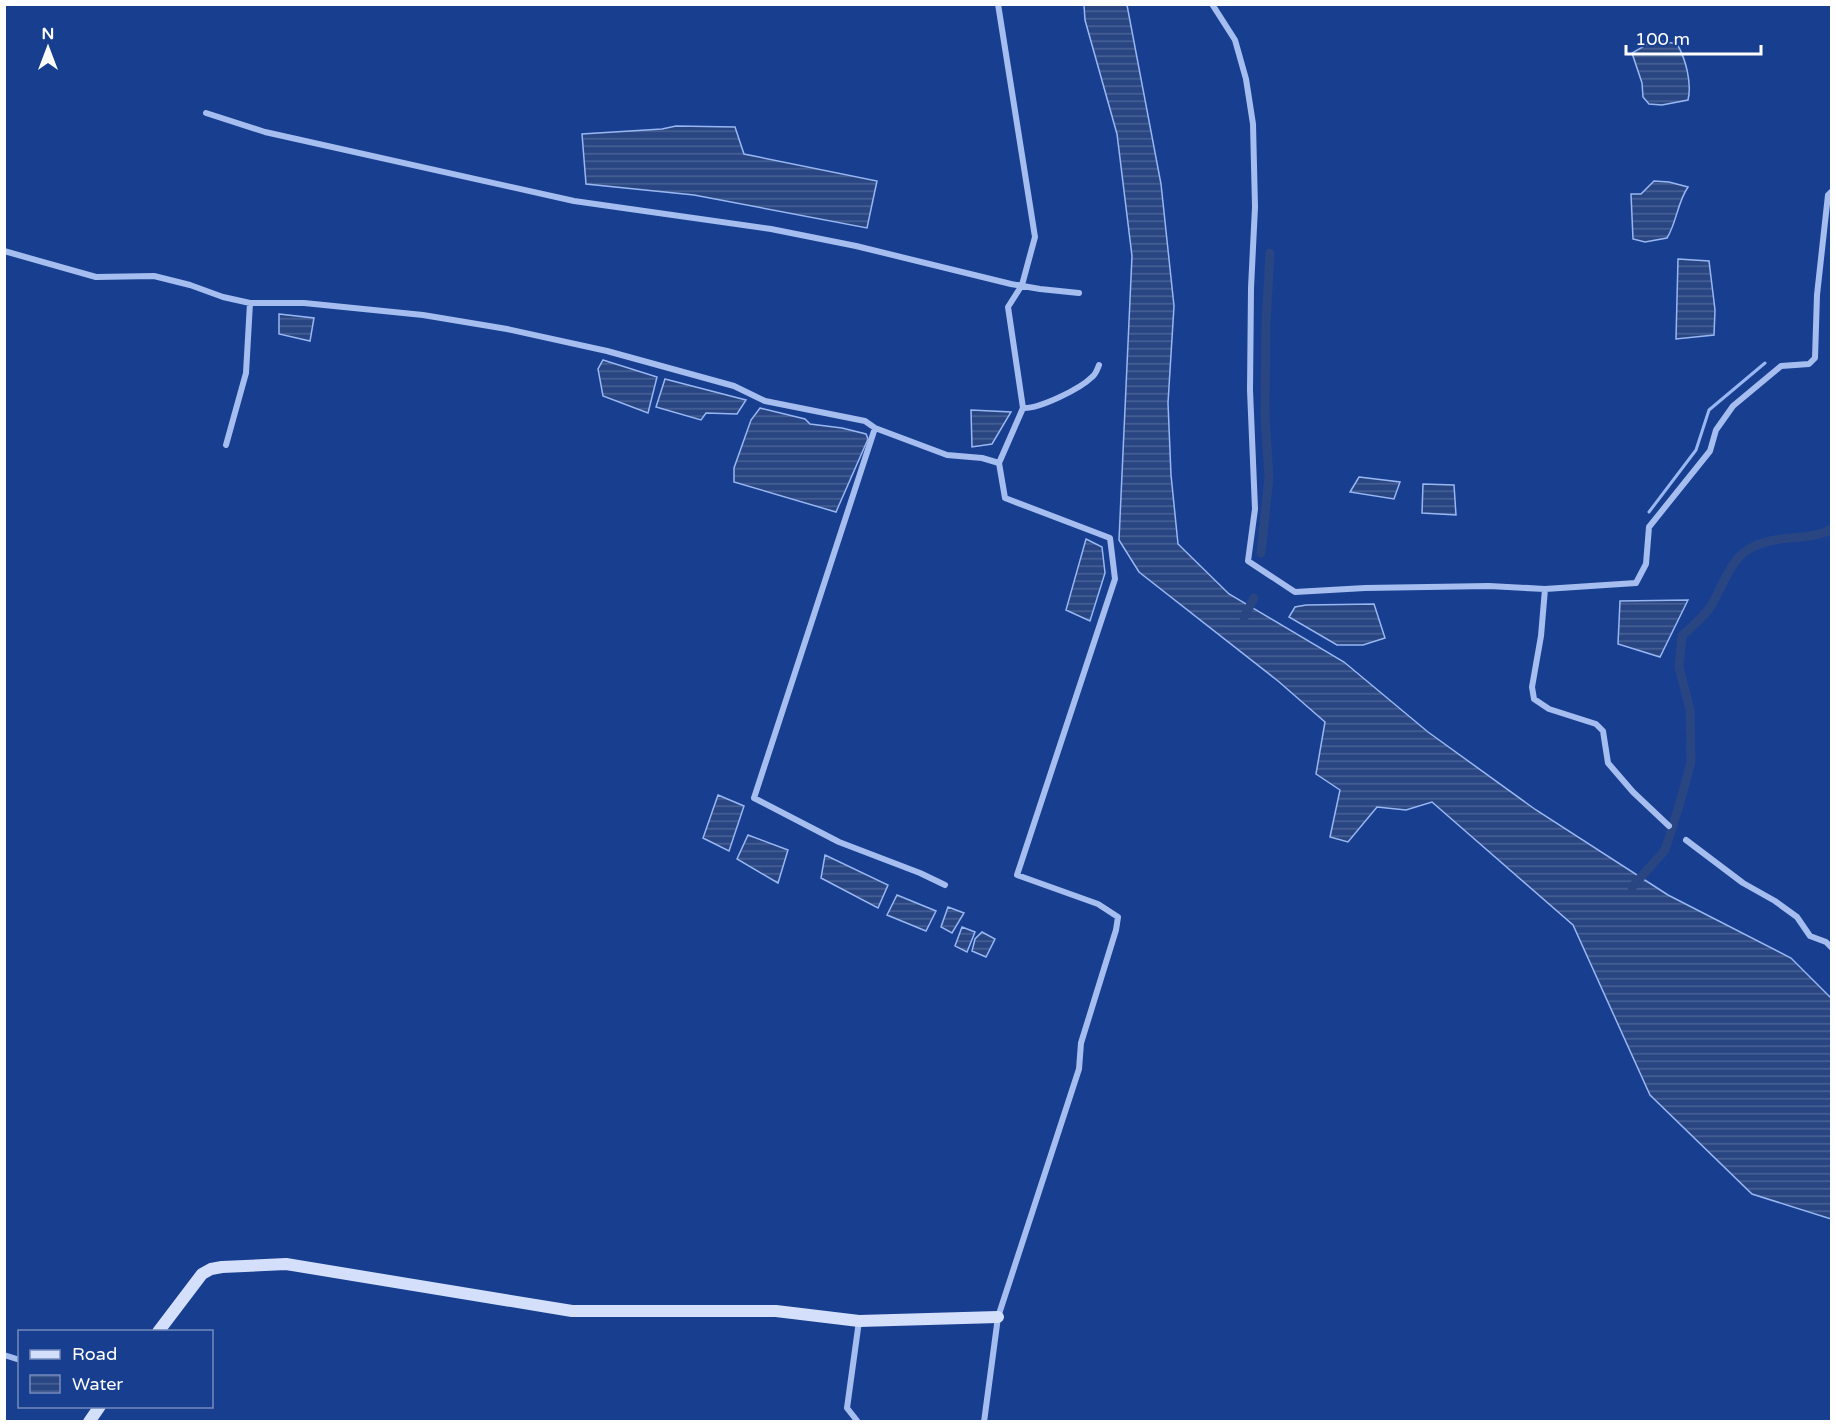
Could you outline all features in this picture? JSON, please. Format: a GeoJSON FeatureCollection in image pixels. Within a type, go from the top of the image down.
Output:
{"type":"FeatureCollection","features":[{"type":"Feature","properties":{"kind":"street"},"geometry":{"type":"LineString","coordinates":[[984,1422],[998,1317],[1079,1069],[1081,1043],[1118,917],[1098,904],[1017,875],[1115,579],[1110,538],[1005,498],[999,463],[1023,408],[1008,307],[1022,285],[1035,237],[998,4]]}},
{"type":"Feature","properties":{"kind":"street"},"geometry":{"type":"LineString","coordinates":[[1212,4],[1235,40],[1246,79],[1253,124],[1255,207],[1250,390],[1255,508],[1248,561],[1295,592],[1365,588],[1489,586],[1545,589],[1636,583],[1646,564],[1649,527],[1710,452],[1716,430],[1733,405],[1781,366],[1809,364],[1815,358],[1817,295],[1828,195],[1832,191]]}},
{"type":"Feature","properties":{"kind":"street"},"geometry":{"type":"LineString","coordinates":[[206,113],[265,132],[574,201],[771,229],[856,246],[981,277],[1040,289],[1079,293]]}},
{"type":"Feature","properties":{"kind":"street"},"geometry":{"type":"LineString","coordinates":[[4,251],[96,277],[154,276],[250,303],[304,303],[423,315],[507,329],[607,351],[734,386],[765,401],[865,421],[875,428],[947,455],[982,458],[999,463]]}},
{"type":"Feature","properties":{"kind":"street"},"geometry":{"type":"LineString","coordinates":[[226,445],[246,373],[250,303]]}},
{"type":"Feature","properties":{"kind":"street"},"geometry":{"type":"LineString","coordinates":[[1023,408],[1031,408],[1071,392],[1095,375],[1099,365]]}},
{"type":"Feature","properties":{"kind":"street"},"geometry":{"type":"LineString","coordinates":[[875,428],[754,798],[839,842],[945,885]]}},
{"type":"Feature","properties":{"kind":"street"},"geometry":{"type":"LineString","coordinates":[[1545,589],[1541,636],[1532,687],[1534,699],[1549,709],[1596,724],[1603,731],[1608,763],[1633,792],[1669,826]]}},
{"type":"Feature","properties":{"kind":"street"},"geometry":{"type":"LineString","coordinates":[[1686,840],[1743,883],[1775,901],[1797,917],[1810,936],[1826,942],[1832,948]]}},
{"type":"Feature","properties":{"kind":"street"},"geometry":{"type":"LineString","coordinates":[[160,1330],[202,1274],[211,1269],[286,1264],[572,1311],[776,1311],[859,1321],[998,1317]]}},
{"type":"Feature","properties":{"kind":"street"},"geometry":{"type":"LineString","coordinates":[[858,1422],[847,1408],[859,1321]]}},
{"type":"Feature","properties":{"kind":"street"},"geometry":{"type":"LineString","coordinates":[[88,1422],[99,1408]]}},
{"type":"Feature","properties":{"kind":"water"},"geometry":{"type":"Polygon","coordinates":[[[1084,5],[1127,5],[1161,184],[1174,306],[1168,403],[1171,475],[1178,544],[1229,594],[1344,662],[1428,732],[1536,810],[1668,895],[1791,958],[1831,998],[1831,1219],[1752,1194],[1650,1095],[1573,925],[1432,802],[1406,810],[1377,807],[1348,842],[1330,837],[1340,790],[1316,774],[1325,722],[1278,681],[1139,572],[1119,540],[1132,256],[1117,134],[1085,20],[1084,5]]]}},
{"type":"Feature","properties":{"kind":"water"},"geometry":{"type":"Polygon","coordinates":[[[1661,41],[1677,44],[1680,50],[1689,79],[1688,100],[1662,105],[1649,104],[1643,97],[1642,83],[1632,53],[1646,45],[1661,41]]]}},
{"type":"Feature","properties":{"kind":"water"},"geometry":{"type":"Polygon","coordinates":[[[676,126],[735,127],[744,154],[877,181],[867,228],[694,195],[586,184],[582,134],[662,129],[676,126]]]}},
{"type":"Feature","properties":{"kind":"water"},"geometry":{"type":"Polygon","coordinates":[[[1654,181],[1688,187],[1681,199],[1667,238],[1645,242],[1633,239],[1631,194],[1641,194],[1654,181]]]}},
{"type":"Feature","properties":{"kind":"water"},"geometry":{"type":"Polygon","coordinates":[[[1678,259],[1709,261],[1715,310],[1714,335],[1676,339],[1678,259]]]}},
{"type":"Feature","properties":{"kind":"water"},"geometry":{"type":"Polygon","coordinates":[[[279,314],[314,318],[310,341],[279,334],[279,314]]]}},
{"type":"Feature","properties":{"kind":"water"},"geometry":{"type":"Polygon","coordinates":[[[603,360],[657,377],[648,413],[603,396],[598,369],[603,360]]]}},
{"type":"Feature","properties":{"kind":"water"},"geometry":{"type":"Polygon","coordinates":[[[665,379],[746,400],[737,414],[706,413],[701,420],[656,407],[665,379]]]}},
{"type":"Feature","properties":{"kind":"water"},"geometry":{"type":"Polygon","coordinates":[[[760,408],[805,419],[810,424],[866,434],[868,439],[836,512],[734,482],[734,468],[751,420],[760,408]]]}},
{"type":"Feature","properties":{"kind":"water"},"geometry":{"type":"Polygon","coordinates":[[[971,410],[1011,412],[992,444],[972,447],[971,410]]]}},
{"type":"Feature","properties":{"kind":"water"},"geometry":{"type":"Polygon","coordinates":[[[1359,477],[1400,482],[1394,499],[1350,492],[1359,477]]]}},
{"type":"Feature","properties":{"kind":"water"},"geometry":{"type":"Polygon","coordinates":[[[1423,484],[1454,485],[1456,515],[1422,513],[1423,484]]]}},
{"type":"Feature","properties":{"kind":"water"},"geometry":{"type":"Polygon","coordinates":[[[1086,539],[1102,547],[1105,573],[1090,621],[1066,610],[1086,539]]]}},
{"type":"Feature","properties":{"kind":"water"},"geometry":{"type":"Polygon","coordinates":[[[1688,600],[1660,657],[1618,644],[1620,601],[1688,600]]]}},
{"type":"Feature","properties":{"kind":"water"},"geometry":{"type":"Polygon","coordinates":[[[1374,604],[1385,638],[1363,645],[1337,645],[1289,617],[1295,607],[1306,605],[1374,604]]]}},
{"type":"Feature","properties":{"kind":"water"},"geometry":{"type":"Polygon","coordinates":[[[718,795],[744,806],[729,851],[703,838],[718,795]]]}},
{"type":"Feature","properties":{"kind":"water"},"geometry":{"type":"Polygon","coordinates":[[[748,835],[788,850],[778,883],[737,859],[748,835]]]}},
{"type":"Feature","properties":{"kind":"water"},"geometry":{"type":"Polygon","coordinates":[[[825,855],[888,885],[878,908],[821,878],[825,855]]]}},
{"type":"Feature","properties":{"kind":"water"},"geometry":{"type":"Polygon","coordinates":[[[897,895],[936,911],[926,931],[887,915],[897,895]]]}},
{"type":"Feature","properties":{"kind":"water"},"geometry":{"type":"Polygon","coordinates":[[[948,907],[964,913],[952,933],[941,927],[948,907]]]}},
{"type":"Feature","properties":{"kind":"water"},"geometry":{"type":"Polygon","coordinates":[[[962,927],[975,932],[967,952],[955,946],[962,927]]]}},
{"type":"Feature","properties":{"kind":"water"},"geometry":{"type":"Polygon","coordinates":[[[982,932],[995,939],[986,957],[972,951],[975,939],[982,932]]]}},
{"type":"Feature","properties":{"kind":"waterway"},"geometry":{"type":"LineString","coordinates":[[1261,553],[1269,477],[1265,416],[1266,324],[1270,253]]}},
{"type":"Feature","properties":{"kind":"waterway"},"geometry":{"type":"LineString","coordinates":[[1649,512],[1696,450],[1709,410],[1765,363]]}},
{"type":"Feature","properties":{"kind":"waterway"},"geometry":{"type":"LineString","coordinates":[[1632,887],[1665,850],[1691,762],[1690,710],[1679,667],[1682,636],[1708,610],[1735,562],[1746,551],[1756,545],[1778,539],[1811,536],[1832,529]]}},
{"type":"Feature","properties":{"kind":"waterway"},"geometry":{"type":"LineString","coordinates":[[1244,617],[1254,598]]}}]}
